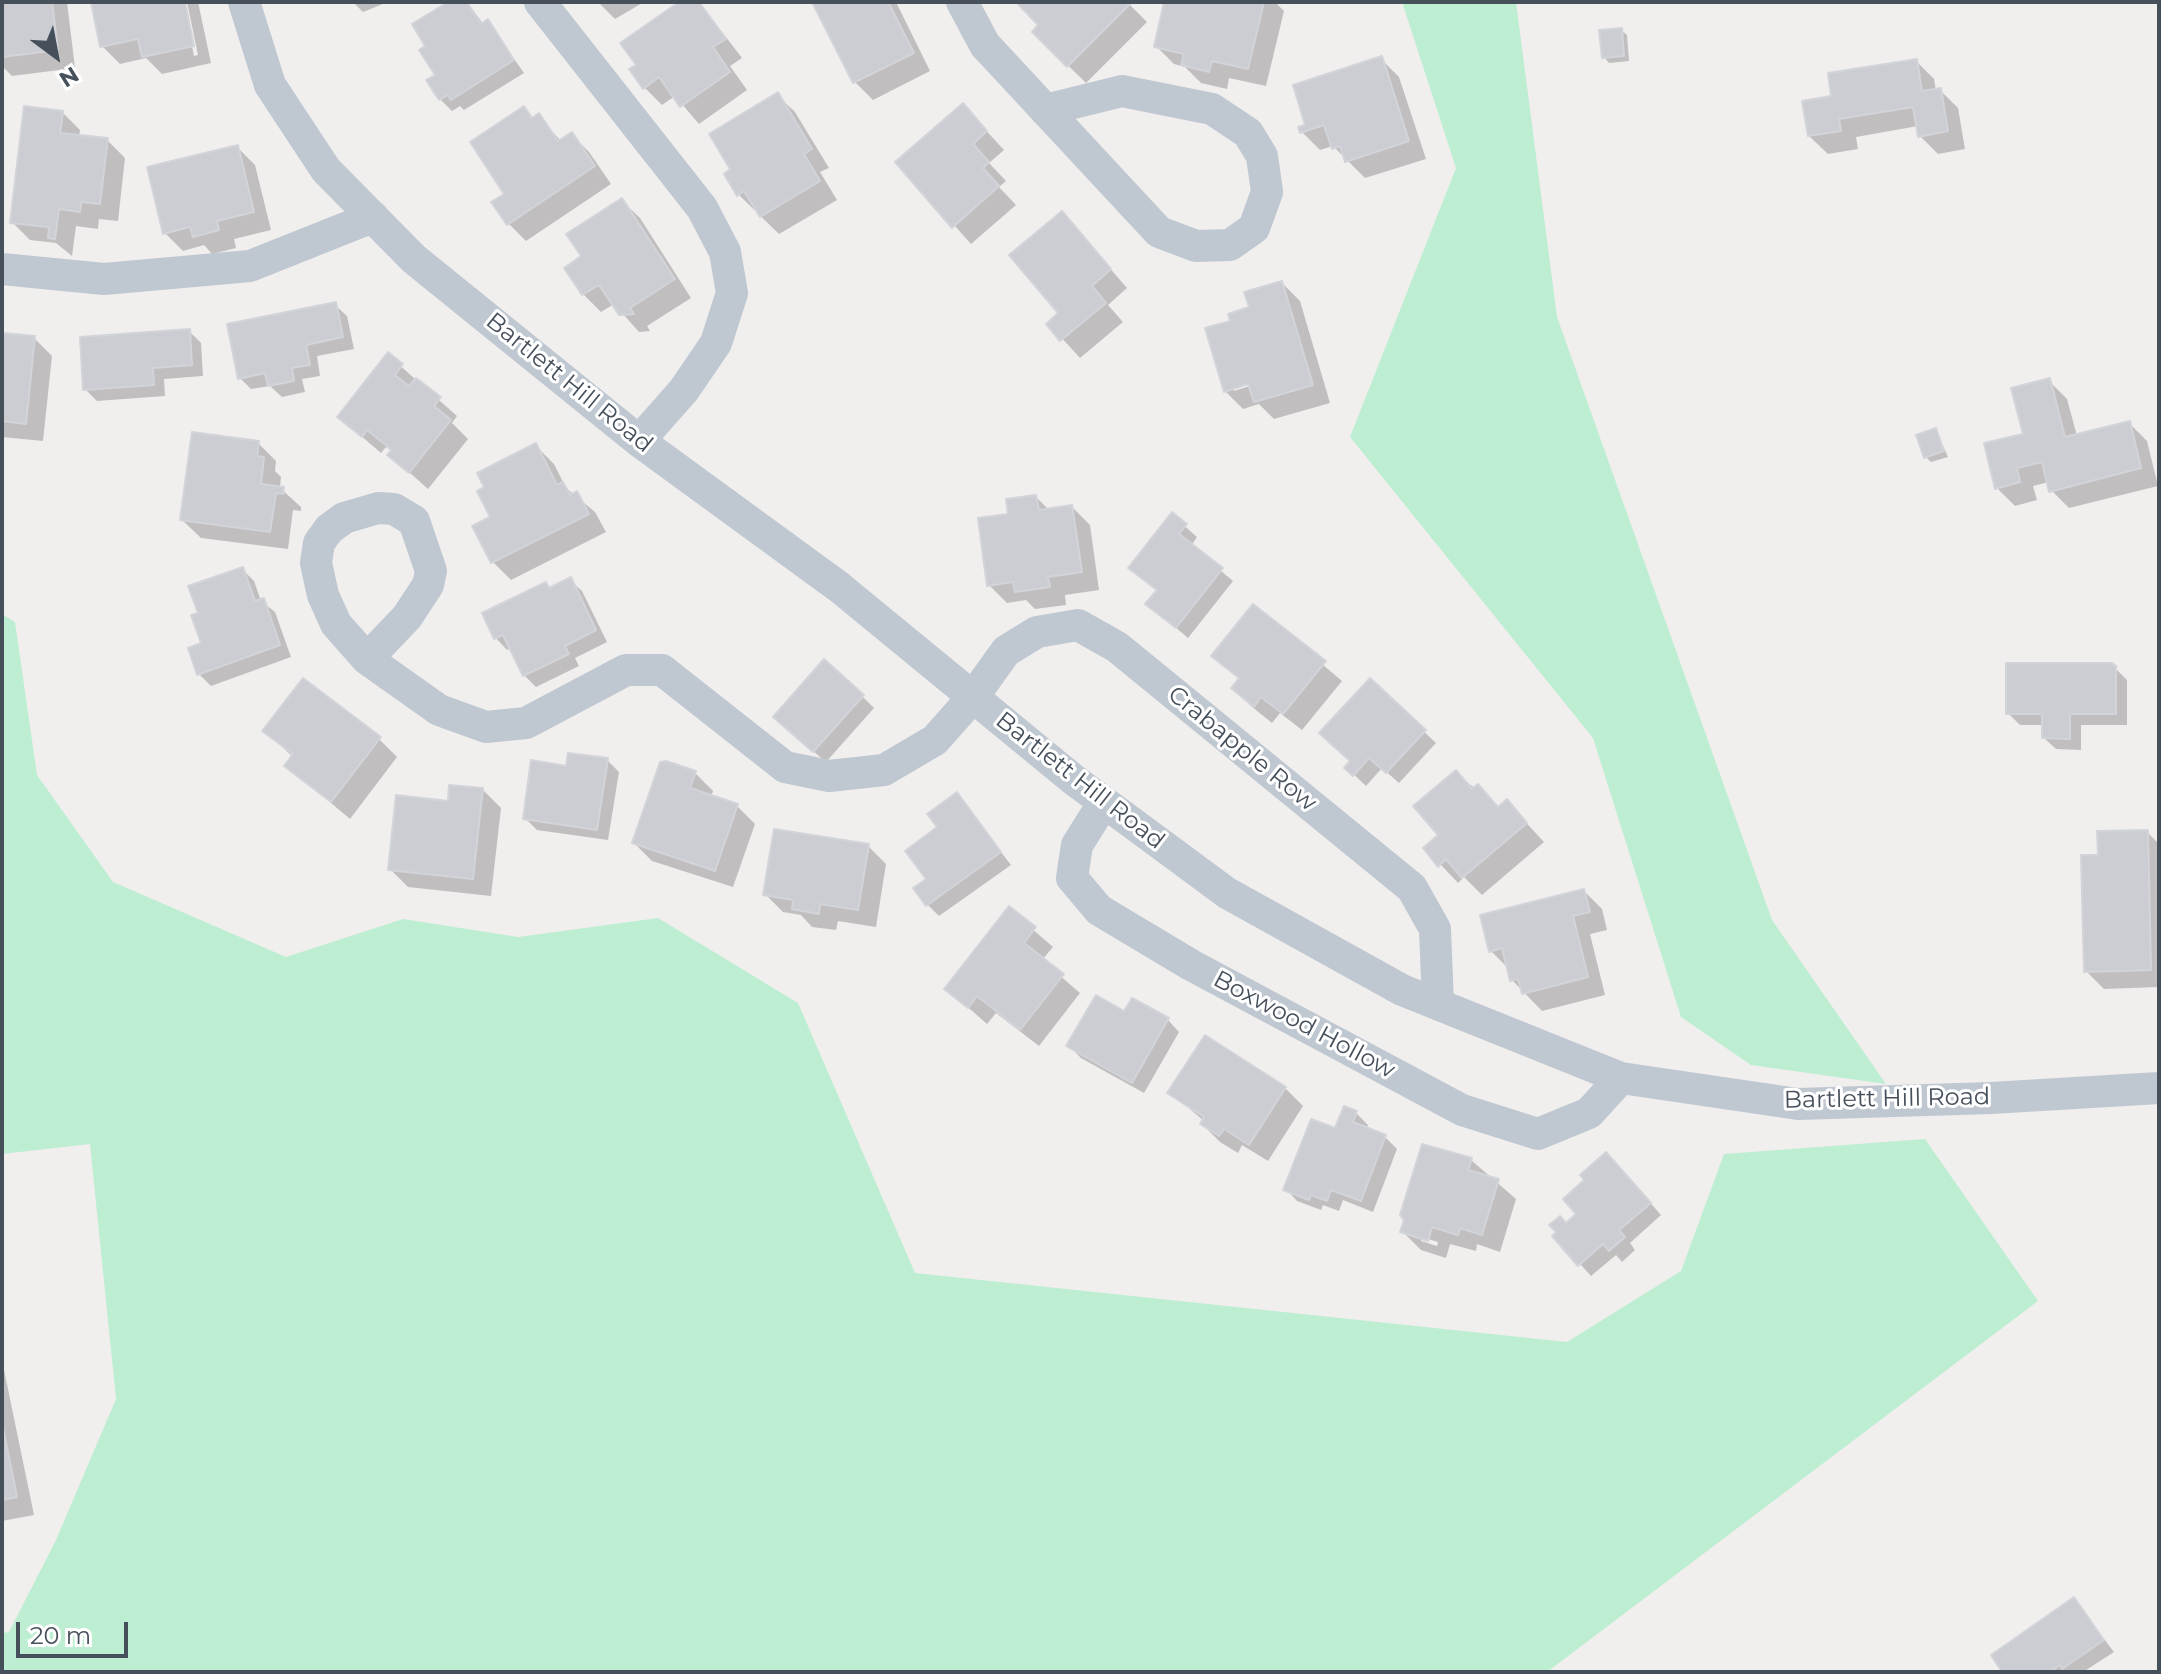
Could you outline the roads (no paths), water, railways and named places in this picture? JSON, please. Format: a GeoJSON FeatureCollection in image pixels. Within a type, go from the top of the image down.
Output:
{"type":"FeatureCollection","features":[{"type":"Feature","properties":{"kind":"street","name":"Bartlett Hill Road"},"geometry":{"type":"LineString","coordinates":[[244,2],[270,85],[326,170],[414,259],[639,441],[839,587],[1104,802],[1227,893],[1402,990],[1621,1078],[1798,1104],[1991,1098],[2159,1088]]}},
{"type":"Feature","properties":{"kind":"street"},"geometry":{"type":"LineString","coordinates":[[540,2],[702,208],[725,252],[732,293],[716,343],[684,390],[639,441]]}},
{"type":"Feature","properties":{"kind":"street"},"geometry":{"type":"LineString","coordinates":[[962,2],[985,45],[1045,110],[1159,232],[1196,246],[1230,245],[1254,228],[1267,192],[1262,156],[1248,133],[1212,109],[1122,91],[1045,110]]}},
{"type":"Feature","properties":{"kind":"street"},"geometry":{"type":"LineString","coordinates":[[2,269],[104,279],[250,266],[373,217]]}},
{"type":"Feature","properties":{"kind":"street"},"geometry":{"type":"LineString","coordinates":[[378,508],[394,509],[414,521],[431,571],[428,585],[407,617],[367,659],[336,624],[323,595],[316,563],[319,543],[329,529],[344,518],[378,508]]}},
{"type":"Feature","properties":{"kind":"street","name":"Crabapple Row"},"geometry":{"type":"LineString","coordinates":[[367,659],[439,710],[486,727],[526,723],[626,670],[662,670],[785,767],[829,776],[884,770],[935,740],[973,697],[1006,651],[1037,632],[1078,625],[1117,647],[1412,888],[1435,929],[1438,1004]]}},
{"type":"Feature","properties":{"kind":"street","name":"Boxwood Hollow"},"geometry":{"type":"LineString","coordinates":[[1104,802],[1077,845],[1072,878],[1099,910],[1259,1001],[1462,1110],[1538,1134],[1589,1113],[1621,1078]]}}]}
